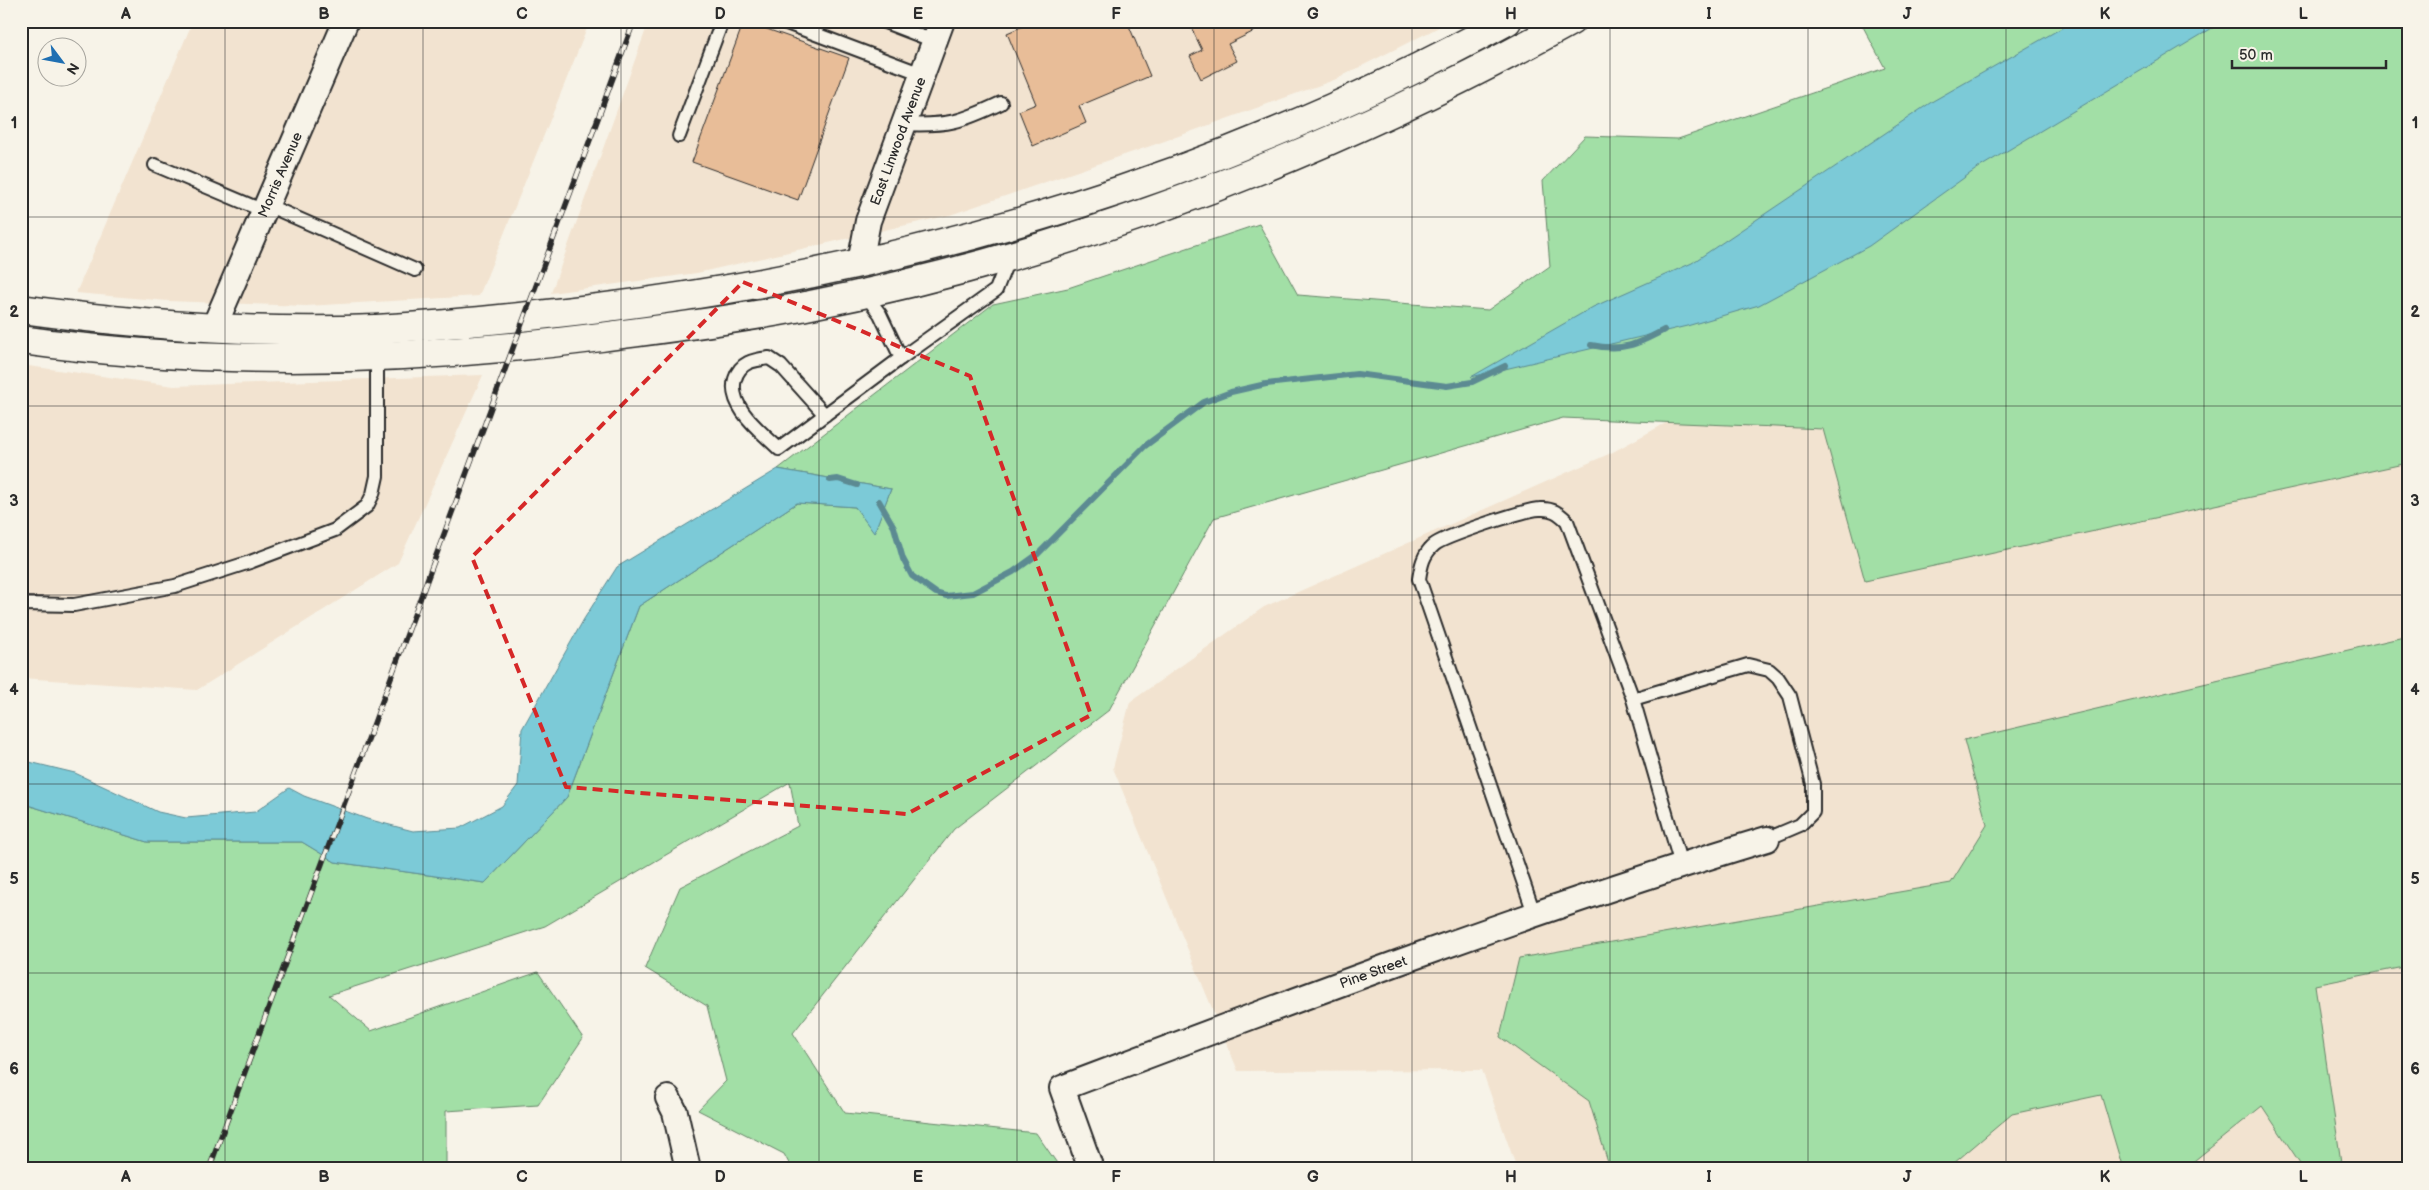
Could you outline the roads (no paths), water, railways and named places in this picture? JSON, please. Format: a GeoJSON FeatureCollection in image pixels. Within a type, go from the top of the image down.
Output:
{"type":"FeatureCollection","features":[{"type":"Feature","properties":{"kind":"highway"},"geometry":{"type":"LineString","coordinates":[[21,309],[87,318],[214,327],[373,329],[507,319],[744,288],[860,264],[970,237],[1175,172],[1245,145],[1382,86],[1507,21]]}},
{"type":"Feature","properties":{"kind":"highway"},"geometry":{"type":"LineString","coordinates":[[22,344],[226,358],[377,358],[531,346],[672,328],[802,307],[1009,256],[1179,202],[1321,145],[1449,86],[1571,21]]}},
{"type":"Feature","properties":{"kind":"street","name":"Morris Avenue"},"geometry":{"type":"LineString","coordinates":[[214,327],[346,21]]}},
{"type":"Feature","properties":{"kind":"street","name":"East Linwood Avenue"},"geometry":{"type":"LineString","coordinates":[[860,264],[868,221],[938,31]]}},
{"type":"Feature","properties":{"kind":"street","name":"Pine Street"},"geometry":{"type":"LineString","coordinates":[[1091,1169],[1062,1088],[1388,965],[1681,865],[1767,839]]}},
{"type":"Feature","properties":{"kind":"street"},"geometry":{"type":"LineString","coordinates":[[668,1098],[675,1112],[688,1169]]}},
{"type":"Feature","properties":{"kind":"lane"},"geometry":{"type":"LineString","coordinates":[[679,136],[720,26],[724,21]]}},
{"type":"Feature","properties":{"kind":"lane"},"geometry":{"type":"LineString","coordinates":[[781,21],[922,74]]}},
{"type":"Feature","properties":{"kind":"lane"},"geometry":{"type":"LineString","coordinates":[[882,21],[938,31]]}},
{"type":"Feature","properties":{"kind":"lane"},"geometry":{"type":"LineString","coordinates":[[903,124],[937,126],[967,119],[1001,103]]}},
{"type":"Feature","properties":{"kind":"lane"},"geometry":{"type":"LineString","coordinates":[[155,165],[415,270]]}},
{"type":"Feature","properties":{"kind":"lane"},"geometry":{"type":"LineString","coordinates":[[825,415],[782,366],[769,358],[746,362],[738,370],[733,385],[736,399],[743,412],[779,449],[996,290],[1009,256]]}},
{"type":"Feature","properties":{"kind":"lane"},"geometry":{"type":"LineString","coordinates":[[864,293],[880,314],[901,358]]}},
{"type":"Feature","properties":{"kind":"lane"},"geometry":{"type":"LineString","coordinates":[[21,604],[74,605],[175,586],[250,562],[335,530],[367,506],[373,494],[377,476],[377,358]]}},
{"type":"Feature","properties":{"kind":"lane"},"geometry":{"type":"LineString","coordinates":[[1535,916],[1419,580],[1422,561],[1434,544],[1462,531],[1540,509],[1556,511],[1567,521],[1633,699],[1681,865]]}},
{"type":"Feature","properties":{"kind":"lane"},"geometry":{"type":"LineString","coordinates":[[1633,699],[1748,665],[1769,670],[1778,678],[1790,696],[1813,784],[1813,812],[1800,825],[1767,839]]}},
{"type":"Feature","properties":{"kind":"water"},"geometry":{"type":"Polygon","coordinates":[[[2074,21],[2224,21],[1975,170],[1869,246],[1759,305],[1687,326],[1471,377],[1593,307],[1692,263],[1933,101],[2074,21]]]}},
{"type":"Feature","properties":{"kind":"water"},"geometry":{"type":"Polygon","coordinates":[[[778,469],[891,489],[874,533],[855,507],[797,503],[639,606],[567,797],[485,883],[335,862],[302,842],[147,842],[21,803],[21,760],[75,773],[158,812],[186,818],[255,812],[289,788],[304,796],[367,819],[413,831],[460,828],[502,806],[518,785],[522,729],[584,619],[617,567],[778,469]]]}},
{"type":"Feature","properties":{"kind":"waterway"},"geometry":{"type":"LineString","coordinates":[[1591,345],[1612,348],[1621,347],[1638,343],[1664,330]]}},
{"type":"Feature","properties":{"kind":"waterway"},"geometry":{"type":"LineString","coordinates":[[879,501],[894,527],[903,559],[912,576],[936,593],[946,596],[973,593],[1013,572],[1038,554],[1145,446],[1204,402],[1231,392],[1266,384],[1357,374],[1447,386],[1472,382],[1505,366]]}},
{"type":"Feature","properties":{"kind":"waterway"},"geometry":{"type":"LineString","coordinates":[[830,480],[838,479],[857,485]]}},
{"type":"Feature","properties":{"kind":"railway"},"geometry":{"type":"LineString","coordinates":[[209,1169],[634,21]]}}]}
